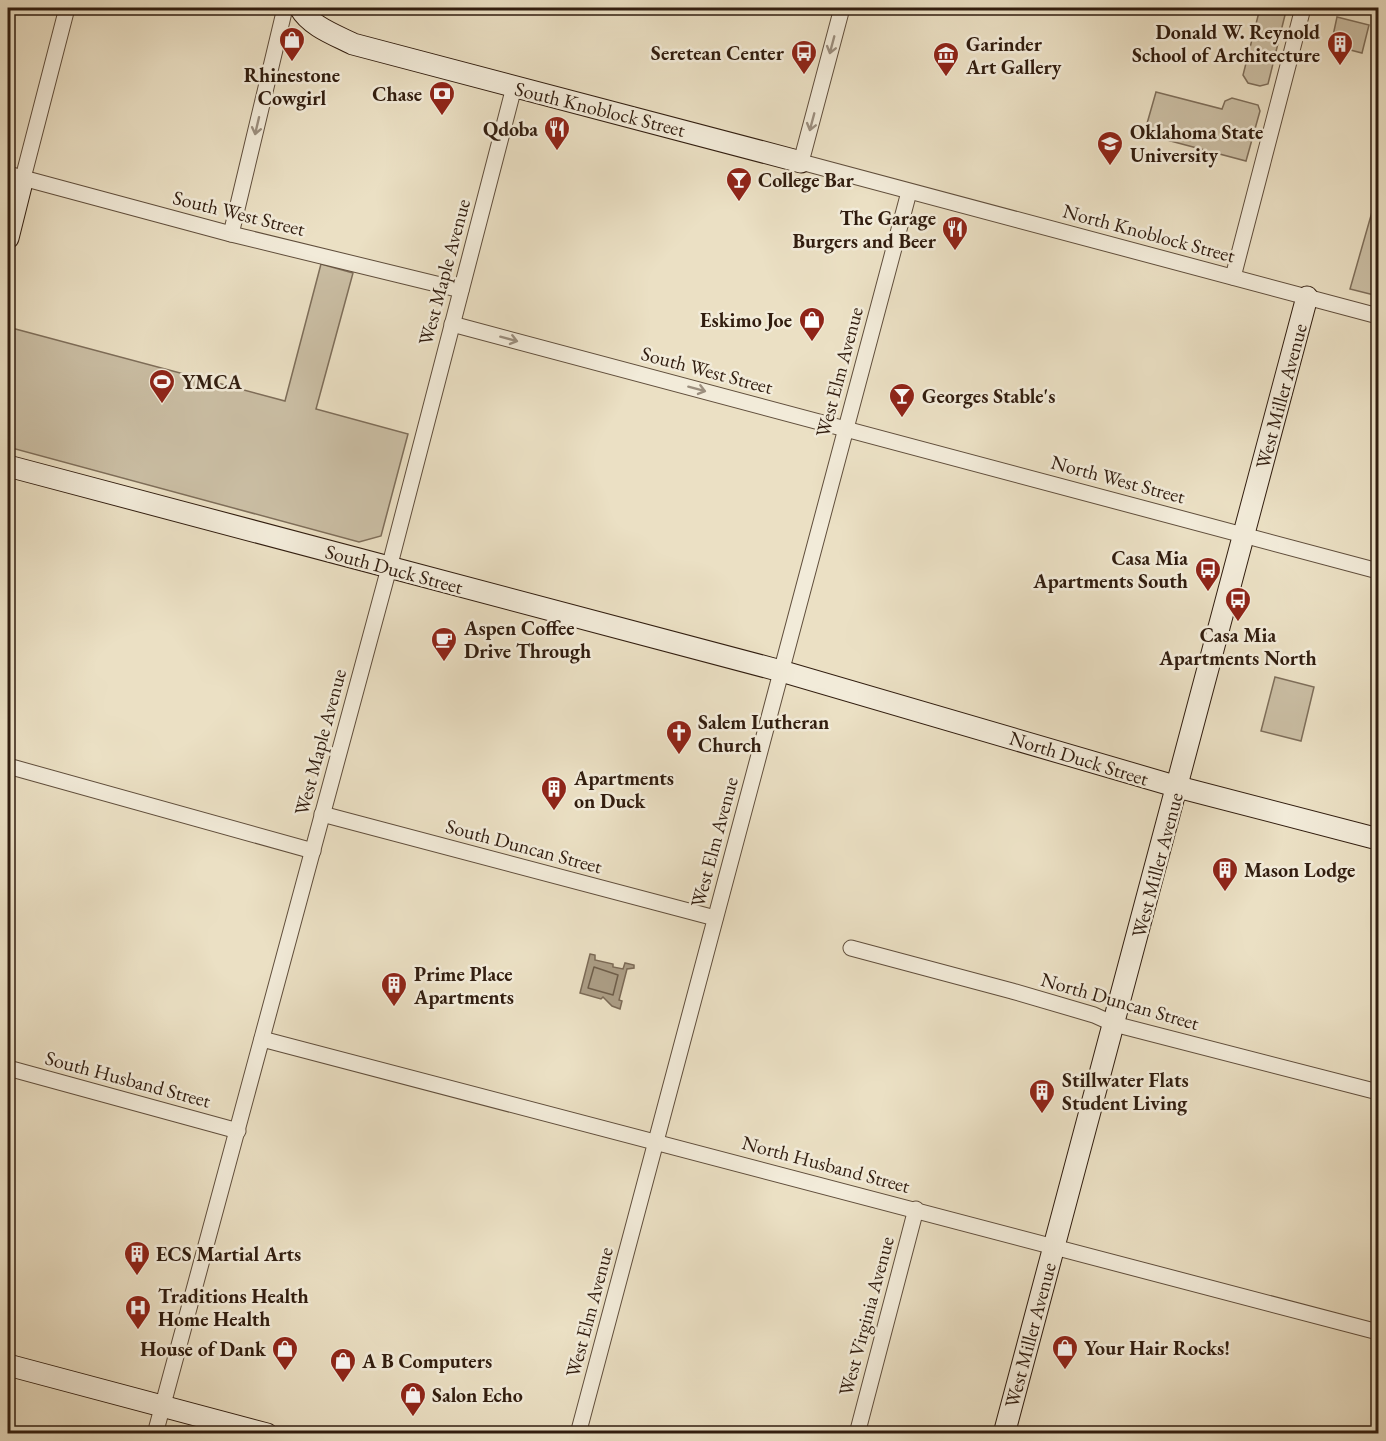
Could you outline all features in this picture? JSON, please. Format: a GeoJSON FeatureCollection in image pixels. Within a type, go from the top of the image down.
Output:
{"type":"FeatureCollection","features":[{"type":"Feature","properties":{"kind":"street"},"geometry":{"type":"LineString","coordinates":[[8,238],[15,176],[67,8]]}},
{"type":"Feature","properties":{"kind":"street"},"geometry":{"type":"LineString","coordinates":[[231,234],[285,8]]}},
{"type":"Feature","properties":{"kind":"street","name":"South Knoblock Street"},"geometry":{"type":"LineString","coordinates":[[300,8],[326,32],[353,44],[909,192]]}},
{"type":"Feature","properties":{"kind":"street"},"geometry":{"type":"LineString","coordinates":[[801,162],[842,8]]}},
{"type":"Feature","properties":{"kind":"street"},"geometry":{"type":"LineString","coordinates":[[1233,277],[1303,8]]}},
{"type":"Feature","properties":{"kind":"street","name":"West Maple Avenue"},"geometry":{"type":"LineString","coordinates":[[155,1434],[389,568],[514,87]]}},
{"type":"Feature","properties":{"kind":"street","name":"South West Street"},"geometry":{"type":"LineString","coordinates":[[15,176],[231,234],[461,290]]}},
{"type":"Feature","properties":{"kind":"street","name":"North Knoblock Street"},"geometry":{"type":"LineString","coordinates":[[909,192],[1378,316]]}},
{"type":"Feature","properties":{"kind":"street","name":"West Elm Avenue"},"geometry":{"type":"LineString","coordinates":[[578,1434],[909,192]]}},
{"type":"Feature","properties":{"kind":"street","name":"West Miller Avenue"},"geometry":{"type":"LineString","coordinates":[[1004,1434],[1307,297]]}},
{"type":"Feature","properties":{"kind":"street","name":"South West Street"},"geometry":{"type":"LineString","coordinates":[[452,324],[846,428]]}},
{"type":"Feature","properties":{"kind":"street","name":"North West Street"},"geometry":{"type":"LineString","coordinates":[[846,428],[1378,571]]}},
{"type":"Feature","properties":{"kind":"street","name":"South Duck Street"},"geometry":{"type":"LineString","coordinates":[[8,466],[781,671]]}},
{"type":"Feature","properties":{"kind":"street","name":"North Duck Street"},"geometry":{"type":"LineString","coordinates":[[781,671],[1178,787],[1378,839]]}},
{"type":"Feature","properties":{"kind":"street"},"geometry":{"type":"LineString","coordinates":[[8,766],[313,851]]}},
{"type":"Feature","properties":{"kind":"street","name":"South Duncan Street"},"geometry":{"type":"LineString","coordinates":[[322,814],[715,918]]}},
{"type":"Feature","properties":{"kind":"street","name":"North Duncan Street"},"geometry":{"type":"LineString","coordinates":[[851,948],[1022,994],[1114,1023],[1378,1092]]}},
{"type":"Feature","properties":{"kind":"street","name":"North Husband Street"},"geometry":{"type":"LineString","coordinates":[[262,1039],[1378,1332]]}},
{"type":"Feature","properties":{"kind":"street","name":"South Husband Street"},"geometry":{"type":"LineString","coordinates":[[8,1068],[238,1131]]}},
{"type":"Feature","properties":{"kind":"street","name":"West Virginia Avenue"},"geometry":{"type":"LineString","coordinates":[[857,1434],[916,1209]]}},
{"type":"Feature","properties":{"kind":"street"},"geometry":{"type":"LineString","coordinates":[[8,1365],[267,1434]]}},
{"type":"Feature","properties":{"kind":"shaded area"},"geometry":{"type":"Polygon","coordinates":[[[1265,8],[1279,10],[1285,15],[1268,84],[1260,86],[1248,83],[1243,75],[1259,12],[1265,8]]]}},
{"type":"Feature","properties":{"kind":"shaded area"},"geometry":{"type":"Polygon","coordinates":[[[1337,17],[1369,25],[1362,53],[1331,45],[1337,17]]]}},
{"type":"Feature","properties":{"kind":"shaded area"},"geometry":{"type":"Polygon","coordinates":[[[1156,92],[1222,109],[1225,101],[1232,98],[1258,105],[1260,111],[1246,161],[1144,134],[1156,92]]]}},
{"type":"Feature","properties":{"kind":"shaded area"},"geometry":{"type":"Polygon","coordinates":[[[1378,191],[1378,273],[1375,288],[1378,289],[1378,296],[1350,289],[1378,191]]]}},
{"type":"Feature","properties":{"kind":"shaded area","name":"YMCA"},"geometry":{"type":"Polygon","coordinates":[[[321,264],[353,273],[316,409],[408,434],[381,536],[359,542],[8,447],[8,327],[285,401],[321,264]]]}},
{"type":"Feature","properties":{"kind":"shaded area"},"geometry":{"type":"Polygon","coordinates":[[[1275,677],[1314,687],[1301,741],[1261,731],[1275,677]]]}},
{"type":"Feature","properties":{"kind":"water"},"geometry":{"type":"Polygon","coordinates":[[[590,954],[595,955],[595,960],[613,964],[613,967],[623,969],[625,963],[634,965],[634,968],[627,969],[619,1000],[622,1001],[620,1009],[612,1006],[603,997],[601,999],[580,993],[590,954]]]}},
{"type":"Feature","properties":{"kind":"place","name":"Rhinestone Cowgirl"},"geometry":{"type":"Point","coordinates":[292,63]}},
{"type":"Feature","properties":{"kind":"place","name":"Donald W. Reynold School of Architecture"},"geometry":{"type":"Point","coordinates":[1340,67]}},
{"type":"Feature","properties":{"kind":"place","name":"Seretean Center"},"geometry":{"type":"Point","coordinates":[804,76]}},
{"type":"Feature","properties":{"kind":"place","name":"Garinder Art Gallery"},"geometry":{"type":"Point","coordinates":[946,78]}},
{"type":"Feature","properties":{"kind":"place","name":"Chase"},"geometry":{"type":"Point","coordinates":[442,117]}},
{"type":"Feature","properties":{"kind":"place","name":"Qdoba"},"geometry":{"type":"Point","coordinates":[557,152]}},
{"type":"Feature","properties":{"kind":"place","name":"Oklahoma State University"},"geometry":{"type":"Point","coordinates":[1110,167]}},
{"type":"Feature","properties":{"kind":"place","name":"College Bar"},"geometry":{"type":"Point","coordinates":[739,203]}},
{"type":"Feature","properties":{"kind":"place","name":"The Garage Burgers and Beer"},"geometry":{"type":"Point","coordinates":[955,252]}},
{"type":"Feature","properties":{"kind":"place","name":"Eskimo Joe"},"geometry":{"type":"Point","coordinates":[812,343]}},
{"type":"Feature","properties":{"kind":"place","name":"YMCA"},"geometry":{"type":"Point","coordinates":[162,405]}},
{"type":"Feature","properties":{"kind":"place","name":"Georges Stable's"},"geometry":{"type":"Point","coordinates":[902,419]}},
{"type":"Feature","properties":{"kind":"place","name":"Casa Mia Apartments South"},"geometry":{"type":"Point","coordinates":[1208,593]}},
{"type":"Feature","properties":{"kind":"place","name":"Casa Mia Apartments North"},"geometry":{"type":"Point","coordinates":[1238,623]}},
{"type":"Feature","properties":{"kind":"place","name":"Aspen Coffee Drive Through"},"geometry":{"type":"Point","coordinates":[444,663]}},
{"type":"Feature","properties":{"kind":"place","name":"Salem Lutheran Church"},"geometry":{"type":"Point","coordinates":[679,756]}},
{"type":"Feature","properties":{"kind":"place","name":"Apartments on Duck"},"geometry":{"type":"Point","coordinates":[554,812]}},
{"type":"Feature","properties":{"kind":"place","name":"Mason Lodge"},"geometry":{"type":"Point","coordinates":[1225,893]}},
{"type":"Feature","properties":{"kind":"place","name":"Prime Place Apartments"},"geometry":{"type":"Point","coordinates":[394,1008]}},
{"type":"Feature","properties":{"kind":"place","name":"Stillwater Flats Student Living"},"geometry":{"type":"Point","coordinates":[1042,1115]}},
{"type":"Feature","properties":{"kind":"place","name":"ECS Martial Arts"},"geometry":{"type":"Point","coordinates":[137,1277]}},
{"type":"Feature","properties":{"kind":"place","name":"Traditions Health Home Health"},"geometry":{"type":"Point","coordinates":[138,1331]}},
{"type":"Feature","properties":{"kind":"place","name":"Your Hair Rocks!"},"geometry":{"type":"Point","coordinates":[1065,1371]}},
{"type":"Feature","properties":{"kind":"place","name":"House of Dank"},"geometry":{"type":"Point","coordinates":[285,1372]}},
{"type":"Feature","properties":{"kind":"place","name":"A B Computers"},"geometry":{"type":"Point","coordinates":[343,1384]}},
{"type":"Feature","properties":{"kind":"place","name":"Salon Echo"},"geometry":{"type":"Point","coordinates":[413,1418]}}]}
